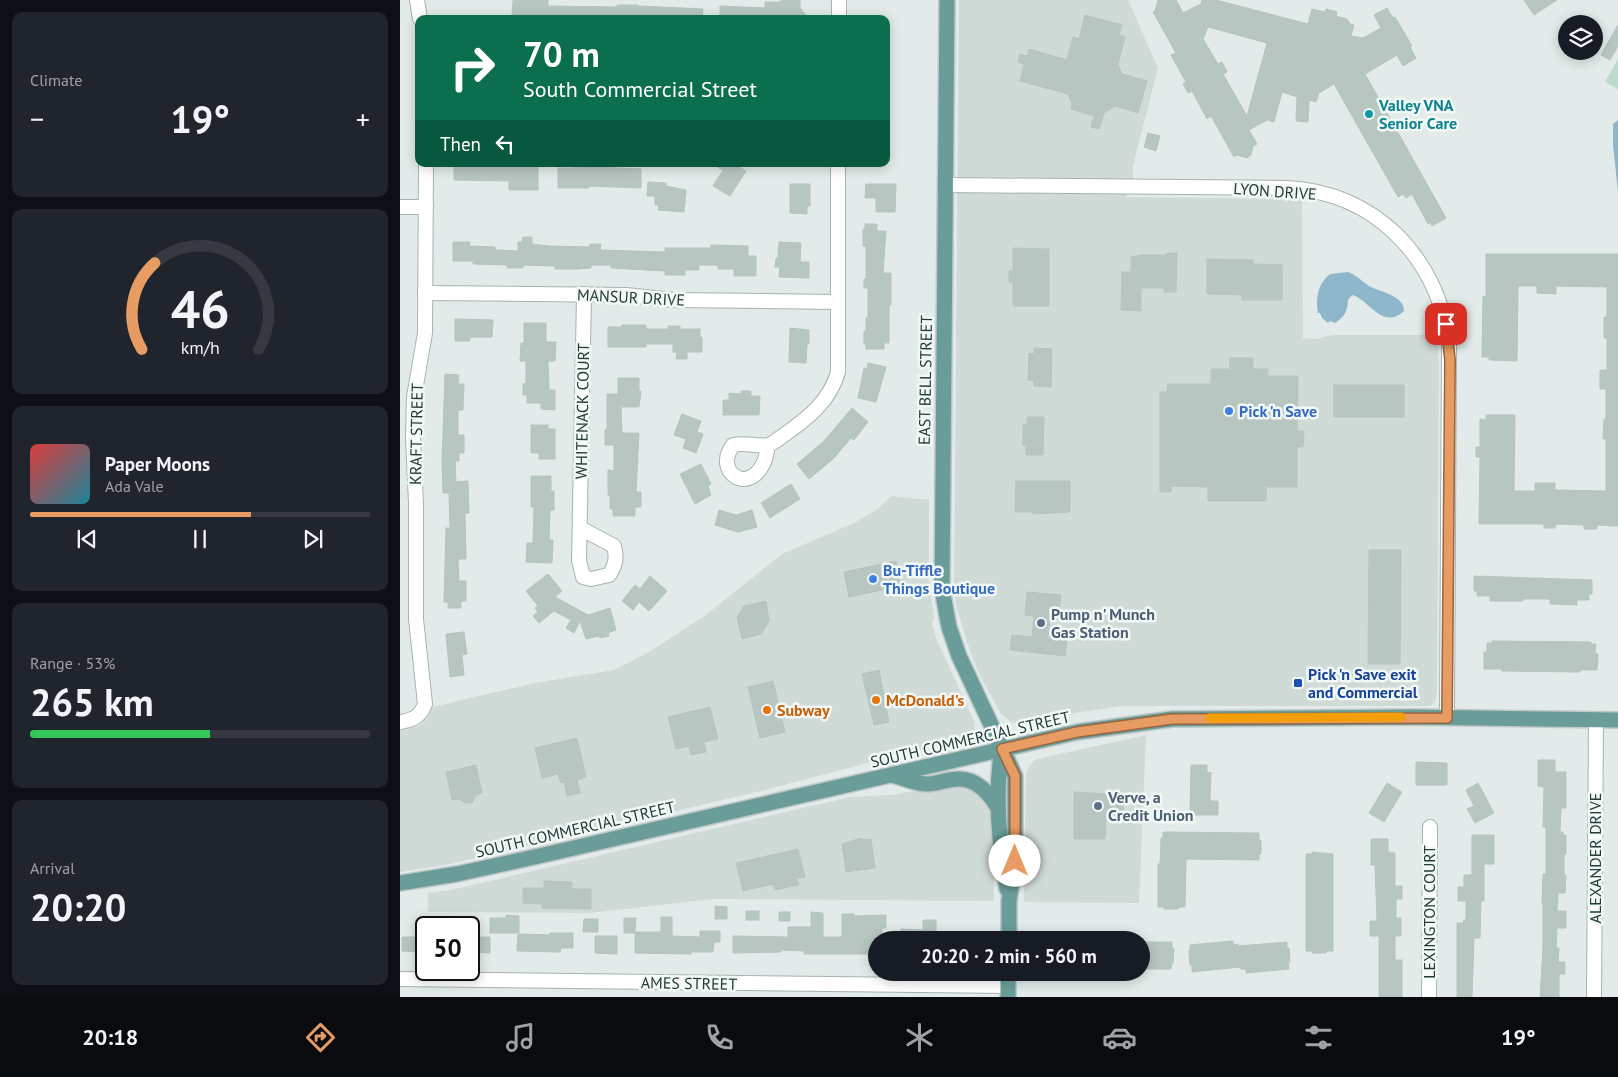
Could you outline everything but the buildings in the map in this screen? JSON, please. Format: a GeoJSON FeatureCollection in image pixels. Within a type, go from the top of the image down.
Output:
{"type":"FeatureCollection","features":[{"type":"Feature","properties":{"kind":"main road","name":"EAST BELL STREET"},"geometry":{"type":"LineString","coordinates":[[947,0],[942,589],[949,627],[958,656],[1015,776],[1015,861],[1009,901]]}},
{"type":"Feature","properties":{"kind":"main road","name":"SOUTH COMMERCIAL STREET"},"geometry":{"type":"LineString","coordinates":[[400,883],[493,866],[1077,732],[1172,719],[1447,718],[1618,720]]}},
{"type":"Feature","properties":{"kind":"main road"},"geometry":{"type":"LineString","coordinates":[[1002,749],[997,775],[1002,861],[1009,901],[1009,931]]}},
{"type":"Feature","properties":{"kind":"main road"},"geometry":{"type":"LineString","coordinates":[[891,774],[926,784],[958,779],[968,781],[980,786],[987,792],[999,810]]}},
{"type":"Feature","properties":{"kind":"street"},"geometry":{"type":"LineString","coordinates":[[417,0],[419,15]]}},
{"type":"Feature","properties":{"kind":"street"},"geometry":{"type":"LineString","coordinates":[[839,0],[839,15]]}},
{"type":"Feature","properties":{"kind":"street","name":"KRAFT STREET"},"geometry":{"type":"LineString","coordinates":[[400,722],[418,716],[425,704],[416,619],[416,504],[413,437],[414,397],[424,333],[426,167]]}},
{"type":"Feature","properties":{"kind":"street"},"geometry":{"type":"LineString","coordinates":[[768,445],[819,407],[834,385],[838,361],[838,167]]}},
{"type":"Feature","properties":{"kind":"street","name":"LYON DRIVE"},"geometry":{"type":"LineString","coordinates":[[945,185],[1290,188],[1308,190],[1358,207],[1388,227],[1401,239],[1418,259],[1436,290],[1449,342],[1447,718]]}},
{"type":"Feature","properties":{"kind":"street"},"geometry":{"type":"LineString","coordinates":[[400,207],[426,207]]}},
{"type":"Feature","properties":{"kind":"street","name":"MANSUR DRIVE"},"geometry":{"type":"LineString","coordinates":[[425,293],[584,294],[626,295],[674,300],[837,302]]}},
{"type":"Feature","properties":{"kind":"street","name":"WHITENACK COURT"},"geometry":{"type":"LineString","coordinates":[[580,528],[584,294]]}},
{"type":"Feature","properties":{"kind":"street","name":"ALEXANDER DRIVE"},"geometry":{"type":"LineString","coordinates":[[1594,997],[1596,720]]}},
{"type":"Feature","properties":{"kind":"street","name":"LEXINGTON COURT"},"geometry":{"type":"LineString","coordinates":[[1429,997],[1430,827]]}},
{"type":"Feature","properties":{"kind":"street","name":"AMES STREET"},"geometry":{"type":"LineString","coordinates":[[400,979],[1008,985]]}},
{"type":"Feature","properties":{"kind":"shaded area"},"geometry":{"type":"Polygon","coordinates":[[[959,0],[1128,0],[1158,68],[1133,166],[1133,178],[1126,197],[1302,199],[1303,338],[1315,339],[1332,335],[1437,335],[1439,360],[1437,689],[1435,702],[1430,706],[1122,706],[1012,723],[1001,714],[979,674],[970,651],[957,609],[954,590],[959,0]]]}},
{"type":"Feature","properties":{"kind":"shaded area"},"geometry":{"type":"Polygon","coordinates":[[[891,496],[929,500],[929,582],[934,617],[932,623],[936,638],[974,721],[975,731],[972,735],[761,791],[450,864],[400,872],[400,731],[419,726],[427,719],[432,707],[535,683],[614,670],[649,652],[703,617],[782,554],[854,523],[878,509],[891,496]]]}},
{"type":"Feature","properties":{"kind":"shaded area"},"geometry":{"type":"Polygon","coordinates":[[[1146,735],[1139,903],[1024,902],[1026,776],[1031,764],[1037,759],[1146,735]]]}},
{"type":"Feature","properties":{"kind":"shaded area"},"geometry":{"type":"Polygon","coordinates":[[[955,783],[965,784],[989,801],[993,832],[994,901],[713,899],[590,913],[428,912],[428,893],[451,890],[850,797],[892,795],[955,783]]]}},
{"type":"Feature","properties":{"kind":"green space"},"geometry":{"type":"Polygon","coordinates":[[[1618,59],[1618,89],[1605,82],[1618,59]]]}},
{"type":"Feature","properties":{"kind":"water"},"geometry":{"type":"Polygon","coordinates":[[[1618,120],[1618,192],[1613,145],[1613,124],[1618,120]]]}},
{"type":"Feature","properties":{"kind":"water"},"geometry":{"type":"Polygon","coordinates":[[[1348,272],[1369,286],[1396,298],[1400,301],[1404,311],[1389,318],[1382,316],[1352,295],[1348,300],[1344,316],[1335,323],[1330,321],[1328,323],[1318,313],[1317,297],[1320,287],[1330,274],[1348,272]]]}},
{"type":"Feature","properties":{"kind":"slow traffic"},"geometry":{"type":"LineString","coordinates":[[1210,718],[1401,717]]}},
{"type":"Feature","properties":{"kind":"place","name":"Valley VNA Senior Care"},"geometry":{"type":"Point","coordinates":[1369,114]}},
{"type":"Feature","properties":{"kind":"place","name":"Pick 'n Save"},"geometry":{"type":"Point","coordinates":[1229,411]}},
{"type":"Feature","properties":{"kind":"place","name":"Bu-Tiffle Things Boutique"},"geometry":{"type":"Point","coordinates":[873,579]}},
{"type":"Feature","properties":{"kind":"place","name":"Pump n' Munch Gas Station"},"geometry":{"type":"Point","coordinates":[1041,623]}},
{"type":"Feature","properties":{"kind":"place","name":"Pick 'n Save exit and Commercial"},"geometry":{"type":"Point","coordinates":[1298,683]}},
{"type":"Feature","properties":{"kind":"place","name":"McDonald's"},"geometry":{"type":"Point","coordinates":[876,700]}},
{"type":"Feature","properties":{"kind":"place","name":"Subway"},"geometry":{"type":"Point","coordinates":[767,710]}},
{"type":"Feature","properties":{"kind":"place","name":"Verve, a Credit Union"},"geometry":{"type":"Point","coordinates":[1098,806]}},
{"type":"Feature","properties":{"kind":"route"},"geometry":{"type":"LineString","coordinates":[[1015,861],[1015,776],[1002,749],[1077,732],[1172,719],[1447,718],[1450,360],[1446,324]]}}]}
